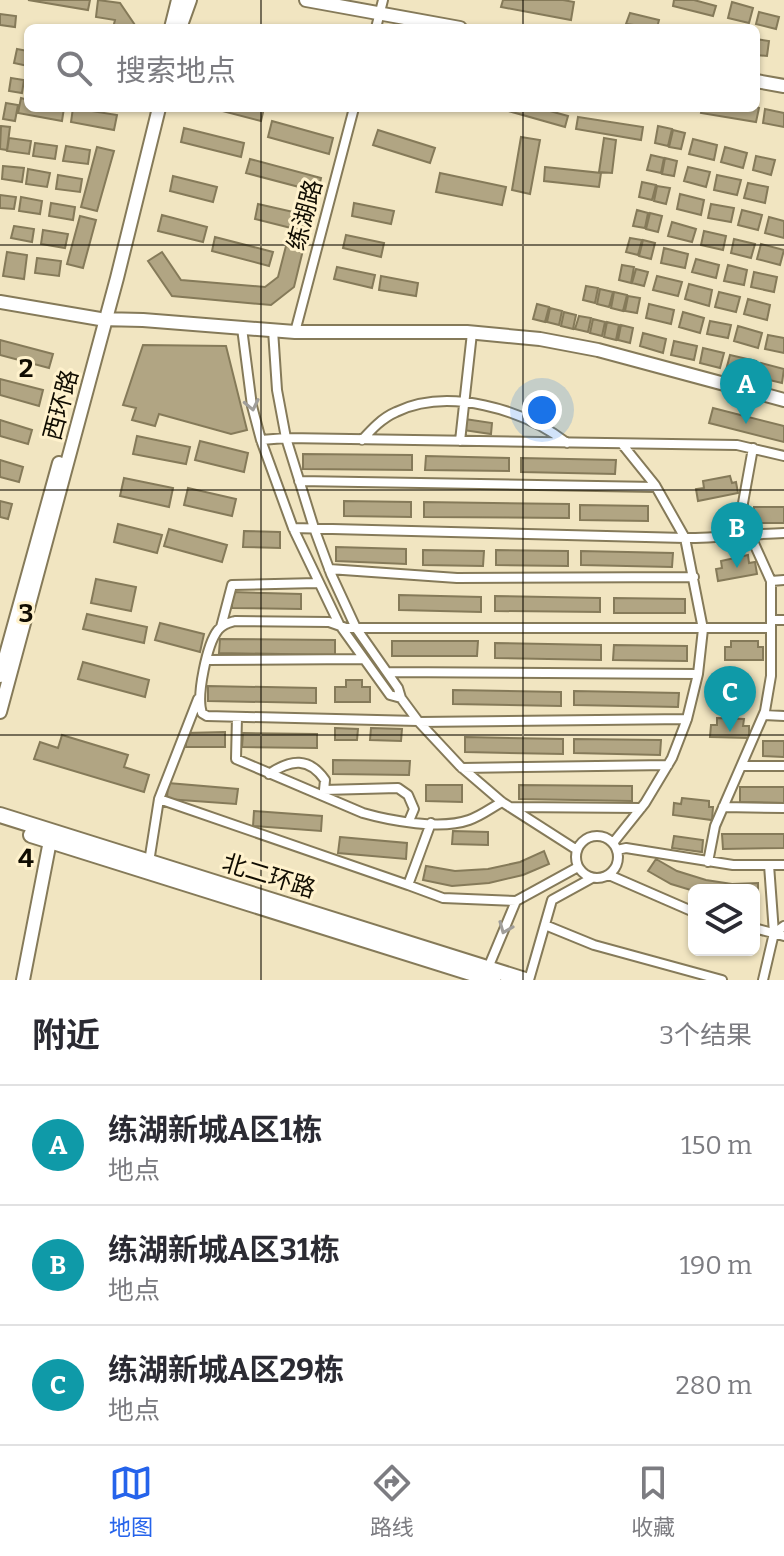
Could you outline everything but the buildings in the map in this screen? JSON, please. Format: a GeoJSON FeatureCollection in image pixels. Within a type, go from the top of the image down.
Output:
{"type":"FeatureCollection","features":[{"type":"Feature","properties":{"kind":"main road","name":"北二环路"},"geometry":{"type":"LineString","coordinates":[[0,815],[490,974]]}},
{"type":"Feature","properties":{"kind":"main road","name":"北二环路"},"geometry":{"type":"LineString","coordinates":[[0,826],[490,974],[527,980]]}},
{"type":"Feature","properties":{"kind":"street"},"geometry":{"type":"LineString","coordinates":[[172,24],[178,0]]}},
{"type":"Feature","properties":{"kind":"street"},"geometry":{"type":"LineString","coordinates":[[181,24],[190,0]]}},
{"type":"Feature","properties":{"kind":"street"},"geometry":{"type":"LineString","coordinates":[[306,0],[439,24]]}},
{"type":"Feature","properties":{"kind":"street"},"geometry":{"type":"LineString","coordinates":[[377,24],[383,0]]}},
{"type":"Feature","properties":{"kind":"street"},"geometry":{"type":"LineString","coordinates":[[760,82],[784,86]]}},
{"type":"Feature","properties":{"kind":"street","name":"西环路"},"geometry":{"type":"LineString","coordinates":[[0,676],[103,319],[150,112]]}},
{"type":"Feature","properties":{"kind":"street","name":"西环路"},"geometry":{"type":"LineString","coordinates":[[0,712],[158,112]]}},
{"type":"Feature","properties":{"kind":"street","name":"练湖路"},"geometry":{"type":"LineString","coordinates":[[295,332],[353,112]]}},
{"type":"Feature","properties":{"kind":"street"},"geometry":{"type":"LineString","coordinates":[[0,302],[103,319],[295,332],[472,333],[540,339],[598,350],[784,400]]}},
{"type":"Feature","properties":{"kind":"street"},"geometry":{"type":"LineString","coordinates":[[242,328],[250,399],[261,440],[312,573],[339,624],[363,659],[390,695],[401,698]]}},
{"type":"Feature","properties":{"kind":"street"},"geometry":{"type":"LineString","coordinates":[[273,330],[277,390],[286,438],[330,572],[356,628],[418,722],[462,768],[506,804],[577,850]]}},
{"type":"Feature","properties":{"kind":"street"},"geometry":{"type":"LineString","coordinates":[[460,441],[472,333]]}},
{"type":"Feature","properties":{"kind":"street"},"geometry":{"type":"LineString","coordinates":[[362,440],[399,410],[462,402],[519,415],[567,443]]}},
{"type":"Feature","properties":{"kind":"street"},"geometry":{"type":"LineString","coordinates":[[261,440],[737,445],[784,456]]}},
{"type":"Feature","properties":{"kind":"street"},"geometry":{"type":"LineString","coordinates":[[609,875],[617,864],[615,846],[668,765],[687,719],[698,674],[703,629],[685,538],[656,487],[622,444]]}},
{"type":"Feature","properties":{"kind":"street"},"geometry":{"type":"LineString","coordinates":[[708,862],[715,826],[764,715],[771,671],[771,581],[743,519],[753,448]]}},
{"type":"Feature","properties":{"kind":"street"},"geometry":{"type":"LineString","coordinates":[[299,481],[656,487]]}},
{"type":"Feature","properties":{"kind":"street"},"geometry":{"type":"LineString","coordinates":[[293,528],[685,538],[736,538],[749,534],[784,533]]}},
{"type":"Feature","properties":{"kind":"street"},"geometry":{"type":"LineString","coordinates":[[312,573],[457,578],[694,577]]}},
{"type":"Feature","properties":{"kind":"street"},"geometry":{"type":"LineString","coordinates":[[771,581],[784,580]]}},
{"type":"Feature","properties":{"kind":"street"},"geometry":{"type":"LineString","coordinates":[[149,862],[159,799],[199,697],[207,660],[215,634],[221,627],[232,585],[317,583]]}},
{"type":"Feature","properties":{"kind":"street"},"geometry":{"type":"LineString","coordinates":[[221,627],[235,621],[339,624],[346,628],[703,629],[770,624],[784,620]]}},
{"type":"Feature","properties":{"kind":"street"},"geometry":{"type":"LineString","coordinates":[[207,660],[363,659]]}},
{"type":"Feature","properties":{"kind":"street"},"geometry":{"type":"LineString","coordinates":[[771,671],[784,671]]}},
{"type":"Feature","properties":{"kind":"street"},"geometry":{"type":"LineString","coordinates":[[387,672],[698,674]]}},
{"type":"Feature","properties":{"kind":"street"},"geometry":{"type":"LineString","coordinates":[[199,697],[202,713],[207,716],[418,722],[687,719]]}},
{"type":"Feature","properties":{"kind":"street"},"geometry":{"type":"LineString","coordinates":[[764,715],[784,716]]}},
{"type":"Feature","properties":{"kind":"street"},"geometry":{"type":"LineString","coordinates":[[237,717],[236,759],[363,813],[431,823],[467,821],[506,804],[641,808]]}},
{"type":"Feature","properties":{"kind":"street"},"geometry":{"type":"LineString","coordinates":[[269,774],[284,764],[298,762],[310,764],[320,772],[325,780],[324,790],[398,788],[408,795],[414,809],[409,821]]}},
{"type":"Feature","properties":{"kind":"street"},"geometry":{"type":"LineString","coordinates":[[462,768],[668,765]]}},
{"type":"Feature","properties":{"kind":"street"},"geometry":{"type":"LineString","coordinates":[[742,766],[784,766]]}},
{"type":"Feature","properties":{"kind":"street"},"geometry":{"type":"LineString","coordinates":[[159,799],[443,898],[516,901],[578,867]]}},
{"type":"Feature","properties":{"kind":"street"},"geometry":{"type":"LineString","coordinates":[[723,807],[784,808]]}},
{"type":"Feature","properties":{"kind":"street"},"geometry":{"type":"LineString","coordinates":[[408,885],[431,823]]}},
{"type":"Feature","properties":{"kind":"street"},"geometry":{"type":"LineString","coordinates":[[592,878],[578,867],[577,850],[581,842],[597,836],[615,846],[708,862],[784,865]]}},
{"type":"Feature","properties":{"kind":"street"},"geometry":{"type":"LineString","coordinates":[[23,980],[50,841]]}},
{"type":"Feature","properties":{"kind":"street"},"geometry":{"type":"LineString","coordinates":[[769,865],[779,934]]}},
{"type":"Feature","properties":{"kind":"street"},"geometry":{"type":"LineString","coordinates":[[527,980],[552,900],[592,878],[609,875],[688,909]]}},
{"type":"Feature","properties":{"kind":"street"},"geometry":{"type":"LineString","coordinates":[[490,974],[516,901]]}},
{"type":"Feature","properties":{"kind":"street"},"geometry":{"type":"LineString","coordinates":[[545,925],[594,945],[722,980]]}},
{"type":"Feature","properties":{"kind":"street"},"geometry":{"type":"LineString","coordinates":[[763,980],[784,926]]}},
{"type":"Feature","properties":{"kind":"place","name":"练湖新城A区1栋"},"geometry":{"type":"Point","coordinates":[746,424]}},
{"type":"Feature","properties":{"kind":"place","name":"练湖新城A区31栋"},"geometry":{"type":"Point","coordinates":[737,568]}},
{"type":"Feature","properties":{"kind":"place","name":"练湖新城A区29栋"},"geometry":{"type":"Point","coordinates":[730,732]}}]}
